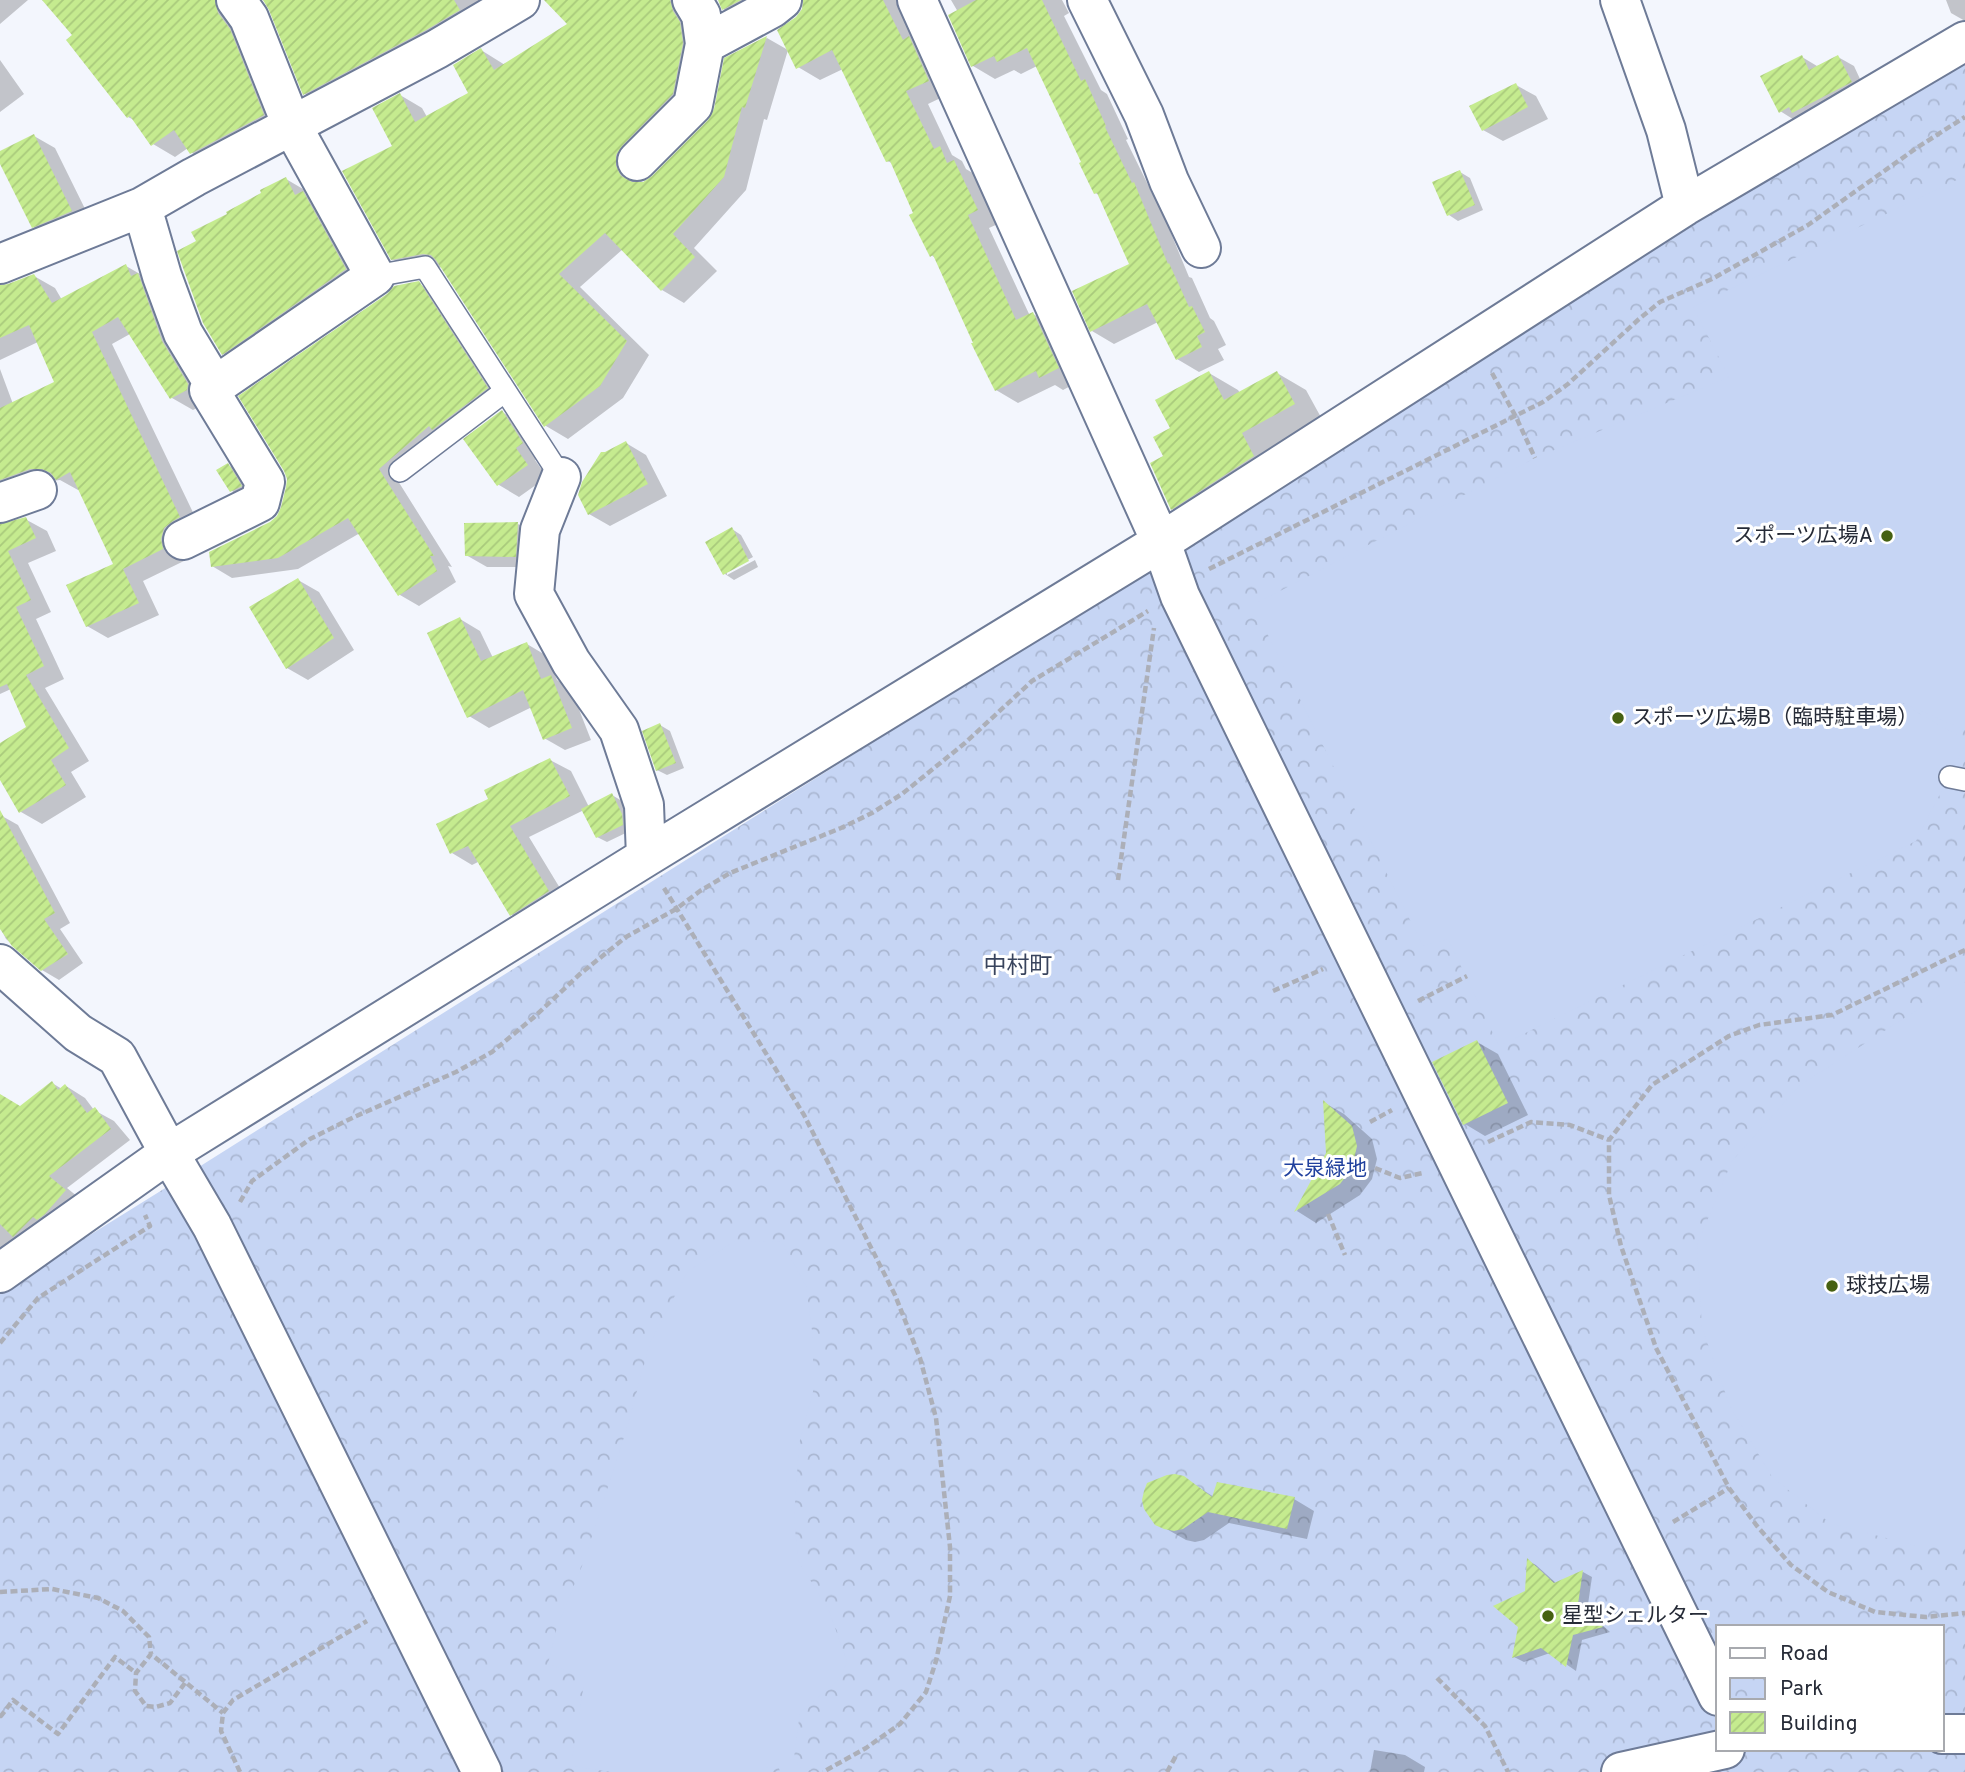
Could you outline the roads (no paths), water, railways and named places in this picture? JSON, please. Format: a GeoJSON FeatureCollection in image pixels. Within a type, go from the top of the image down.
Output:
{"type":"FeatureCollection","features":[{"type":"Feature","properties":{"kind":"street"},"geometry":{"type":"LineString","coordinates":[[183,540],[260,502],[265,482],[209,390],[375,276],[292,127],[249,18],[236,0]]}},
{"type":"Feature","properties":{"kind":"street"},"geometry":{"type":"LineString","coordinates":[[0,264],[142,207],[437,49],[520,0]]}},
{"type":"Feature","properties":{"kind":"street"},"geometry":{"type":"LineString","coordinates":[[637,161],[693,105],[705,44],[701,15],[692,0]]}},
{"type":"Feature","properties":{"kind":"street"},"geometry":{"type":"LineString","coordinates":[[705,44],[782,0]]}},
{"type":"Feature","properties":{"kind":"street"},"geometry":{"type":"LineString","coordinates":[[917,0],[1161,542],[1171,596],[1355,954],[1716,1692]]}},
{"type":"Feature","properties":{"kind":"street"},"geometry":{"type":"LineString","coordinates":[[1087,0],[1104,52],[1144,115],[1189,239]]}},
{"type":"Feature","properties":{"kind":"street"},"geometry":{"type":"LineString","coordinates":[[1620,0],[1666,130],[1685,206]]}},
{"type":"Feature","properties":{"kind":"street"},"geometry":{"type":"LineString","coordinates":[[0,1273],[169,1153],[1161,542],[1685,206],[1965,41]]}},
{"type":"Feature","properties":{"kind":"street"},"geometry":{"type":"LineString","coordinates":[[142,207],[162,276],[183,333],[215,386]]}},
{"type":"Feature","properties":{"kind":"street"},"geometry":{"type":"LineString","coordinates":[[561,477],[540,530],[534,594],[571,662],[619,730],[644,805],[646,857]]}},
{"type":"Feature","properties":{"kind":"street"},"geometry":{"type":"LineString","coordinates":[[0,503],[37,490]]}},
{"type":"Feature","properties":{"kind":"street"},"geometry":{"type":"LineString","coordinates":[[0,964],[78,1034],[117,1057],[212,1226],[482,1772]]}},
{"type":"Feature","properties":{"kind":"street"},"geometry":{"type":"LineString","coordinates":[[1944,1734],[1965,1734]]}},
{"type":"Feature","properties":{"kind":"street"},"geometry":{"type":"LineString","coordinates":[[1622,1772],[1716,1751]]}},
{"type":"Feature","properties":{"kind":"lane"},"geometry":{"type":"LineString","coordinates":[[375,276],[425,267],[561,477]]}},
{"type":"Feature","properties":{"kind":"lane"},"geometry":{"type":"LineString","coordinates":[[400,471],[505,391]]}},
{"type":"Feature","properties":{"kind":"place","name":"スポーツ広場A"},"geometry":{"type":"Point","coordinates":[1887,536]}},
{"type":"Feature","properties":{"kind":"place","name":"スポーツ広場B（臨時駐車場）"},"geometry":{"type":"Point","coordinates":[1618,718]}},
{"type":"Feature","properties":{"kind":"place","name":"球技広場"},"geometry":{"type":"Point","coordinates":[1832,1286]}},
{"type":"Feature","properties":{"kind":"place","name":"星型シェルター"},"geometry":{"type":"Point","coordinates":[1548,1616]}},
{"type":"Feature","properties":{"kind":"district","name":"中村町"},"geometry":{"type":"Point","coordinates":[1018,967]}},
{"type":"Feature","properties":{"kind":"park label","name":"大泉緑地"},"geometry":{"type":"Point","coordinates":[1325,1169]}}]}
